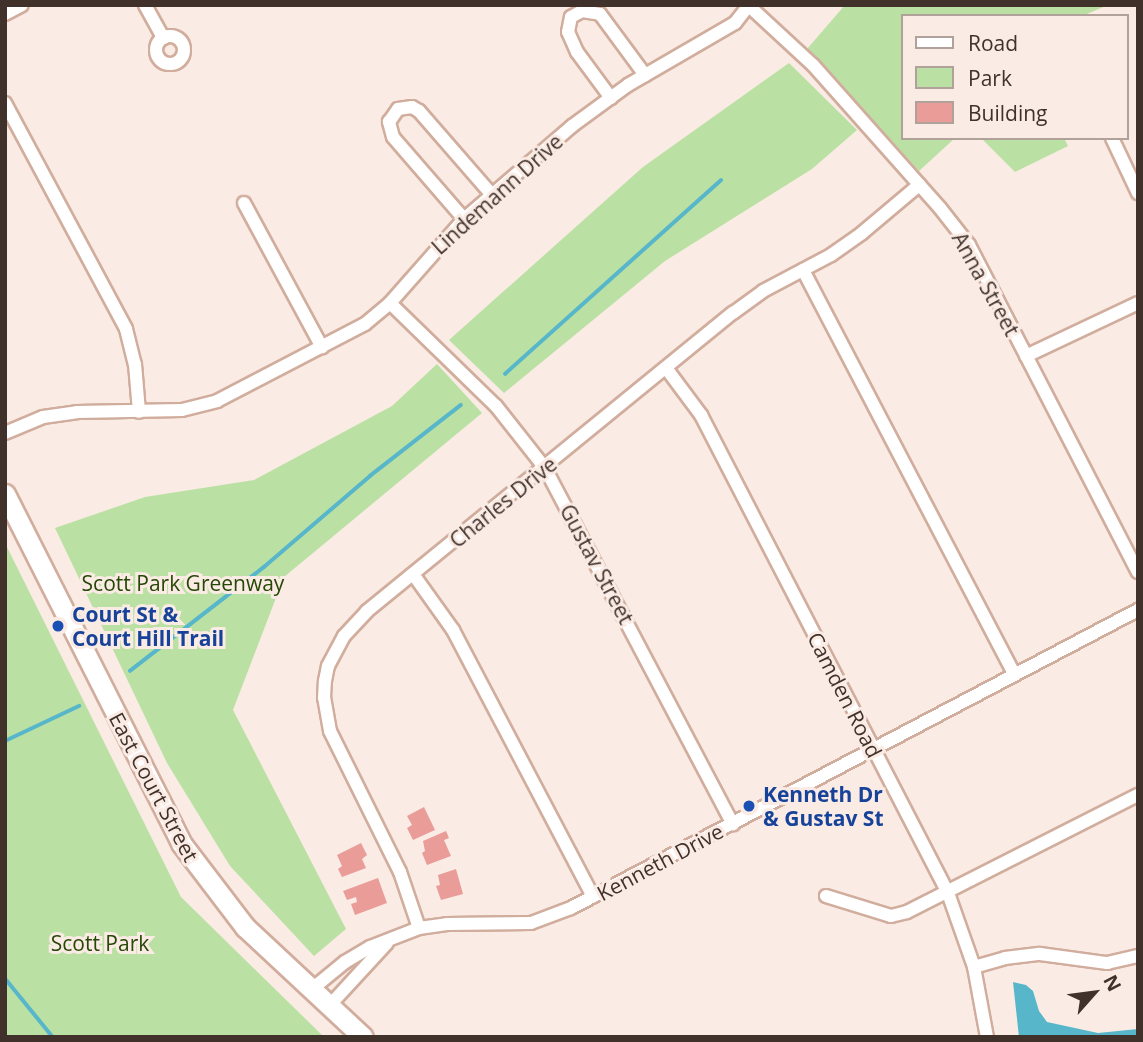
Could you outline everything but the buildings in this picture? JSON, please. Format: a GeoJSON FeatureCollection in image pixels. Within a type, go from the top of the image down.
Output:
{"type":"FeatureCollection","features":[{"type":"Feature","properties":{"kind":"street"},"geometry":{"type":"LineString","coordinates":[[5,14],[22,5]]}},
{"type":"Feature","properties":{"kind":"street"},"geometry":{"type":"LineString","coordinates":[[145,5],[163,38]]}},
{"type":"Feature","properties":{"kind":"street","name":"Lindemann Drive"},"geometry":{"type":"LineString","coordinates":[[5,433],[29,422],[57,415],[98,410],[181,410],[217,401],[365,324],[390,303],[440,242],[492,195],[611,98],[735,23],[749,6]]}},
{"type":"Feature","properties":{"kind":"street","name":"Anna Street"},"geometry":{"type":"LineString","coordinates":[[749,6],[813,65],[968,245],[1138,572]]}},
{"type":"Feature","properties":{"kind":"street"},"geometry":{"type":"LineString","coordinates":[[611,98],[577,52],[568,32],[571,17],[582,11],[600,14],[645,75]]}},
{"type":"Feature","properties":{"kind":"street"},"geometry":{"type":"LineString","coordinates":[[5,103],[126,328],[135,364],[139,412]]}},
{"type":"Feature","properties":{"kind":"street"},"geometry":{"type":"LineString","coordinates":[[464,219],[393,136],[389,122],[398,109],[412,107],[419,111],[492,195]]}},
{"type":"Feature","properties":{"kind":"street"},"geometry":{"type":"LineString","coordinates":[[1113,140],[1138,193]]}},
{"type":"Feature","properties":{"kind":"street","name":"Charles Drive"},"geometry":{"type":"LineString","coordinates":[[419,928],[400,872],[330,731],[324,698],[328,666],[344,636],[367,611],[763,290],[803,270],[862,233],[919,185]]}},
{"type":"Feature","properties":{"kind":"street"},"geometry":{"type":"LineString","coordinates":[[244,203],[322,347]]}},
{"type":"Feature","properties":{"kind":"street"},"geometry":{"type":"LineString","coordinates":[[803,270],[1014,674]]}},
{"type":"Feature","properties":{"kind":"street","name":"Gustav Street"},"geometry":{"type":"LineString","coordinates":[[390,303],[496,406],[545,468],[733,824]]}},
{"type":"Feature","properties":{"kind":"street"},"geometry":{"type":"LineString","coordinates":[[1026,356],[1138,303]]}},
{"type":"Feature","properties":{"kind":"street","name":"Camden Road"},"geometry":{"type":"LineString","coordinates":[[666,368],[701,415],[947,893],[974,967],[987,1037]]}},
{"type":"Feature","properties":{"kind":"street","name":"East Court Street"},"geometry":{"type":"LineString","coordinates":[[5,494],[181,843],[245,927],[363,1037]]}},
{"type":"Feature","properties":{"kind":"street"},"geometry":{"type":"LineString","coordinates":[[413,574],[453,630],[593,897]]}},
{"type":"Feature","properties":{"kind":"street","name":"Kenneth Drive"},"geometry":{"type":"LineString","coordinates":[[312,989],[345,962],[370,947],[389,942],[419,928],[447,924],[531,923],[593,897],[1138,610]]}},
{"type":"Feature","properties":{"kind":"street"},"geometry":{"type":"LineString","coordinates":[[826,896],[891,916],[947,893],[1138,795]]}},
{"type":"Feature","properties":{"kind":"street","name":"Kenneth Drive"},"geometry":{"type":"LineString","coordinates":[[330,1005],[389,942]]}},
{"type":"Feature","properties":{"kind":"street"},"geometry":{"type":"LineString","coordinates":[[974,967],[1004,958],[1040,954],[1107,963],[1138,956]]}},
{"type":"Feature","properties":{"kind":"green space"},"geometry":{"type":"Polygon","coordinates":[[[845,5],[1108,5],[1087,14],[902,14],[902,140],[953,140],[919,171],[807,49],[845,5]]]}},
{"type":"Feature","properties":{"kind":"green space"},"geometry":{"type":"Polygon","coordinates":[[[789,63],[857,130],[812,169],[665,261],[504,393],[449,340],[643,167],[789,63]]]}},
{"type":"Feature","properties":{"kind":"green space"},"geometry":{"type":"Polygon","coordinates":[[[983,140],[1065,140],[1068,146],[1015,172],[983,140]]]}},
{"type":"Feature","properties":{"kind":"green space","name":"Scott Park Greenway"},"geometry":{"type":"Polygon","coordinates":[[[437,364],[482,413],[284,577],[233,710],[346,929],[314,956],[230,866],[167,763],[55,528],[145,497],[254,480],[392,406],[437,364]]]}},
{"type":"Feature","properties":{"kind":"green space","name":"Scott Park"},"geometry":{"type":"Polygon","coordinates":[[[5,543],[181,897],[324,1037],[5,1037],[5,543]]]}},
{"type":"Feature","properties":{"kind":"water"},"geometry":{"type":"Polygon","coordinates":[[[1013,982],[1026,985],[1033,991],[1039,1011],[1047,1022],[1098,1033],[1138,1029],[1138,1037],[1019,1037],[1013,982]]]}},
{"type":"Feature","properties":{"kind":"waterway"},"geometry":{"type":"LineString","coordinates":[[505,374],[721,180]]}},
{"type":"Feature","properties":{"kind":"waterway"},"geometry":{"type":"LineString","coordinates":[[130,671],[264,567],[370,476],[461,405]]}},
{"type":"Feature","properties":{"kind":"waterway"},"geometry":{"type":"LineString","coordinates":[[5,741],[79,706]]}},
{"type":"Feature","properties":{"kind":"waterway"},"geometry":{"type":"LineString","coordinates":[[5,978],[53,1037]]}},
{"type":"Feature","properties":{"kind":"place","name":"Court St & Court Hill Trail"},"geometry":{"type":"Point","coordinates":[58,626]}},
{"type":"Feature","properties":{"kind":"place","name":"Kenneth Dr & Gustav St"},"geometry":{"type":"Point","coordinates":[749,806]}}]}
